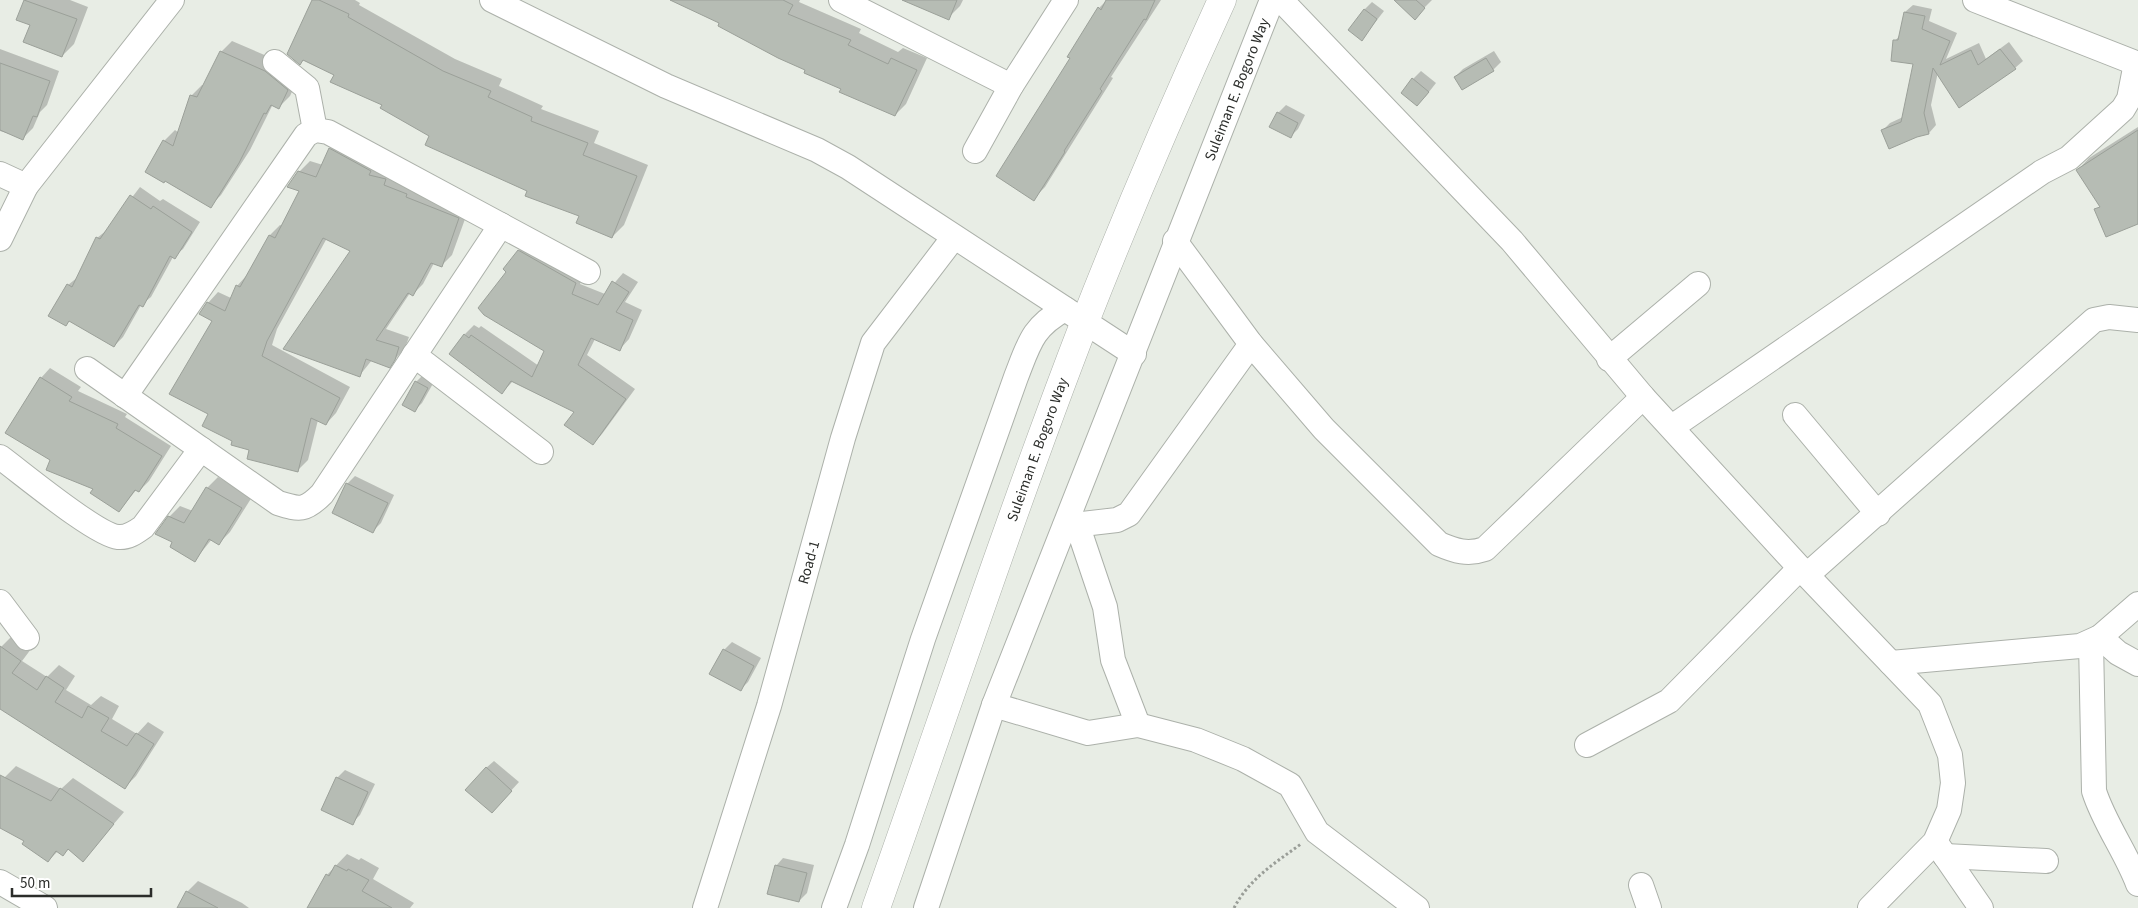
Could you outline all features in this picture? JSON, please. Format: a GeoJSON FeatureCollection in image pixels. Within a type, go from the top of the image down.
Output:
{"type":"FeatureCollection","features":[{"type":"Feature","properties":{"kind":"main road","name":"Suleiman E. Bogoro Way"},"geometry":{"type":"LineString","coordinates":[[876,908],[1046,427],[1075,315],[1222,0]]}},
{"type":"Feature","properties":{"kind":"street"},"geometry":{"type":"LineString","coordinates":[[0,239],[26,186],[172,0]]}},
{"type":"Feature","properties":{"kind":"street"},"geometry":{"type":"LineString","coordinates":[[492,0],[666,86],[817,150],[848,167],[1134,354]]}},
{"type":"Feature","properties":{"kind":"street"},"geometry":{"type":"LineString","coordinates":[[841,0],[1011,86]]}},
{"type":"Feature","properties":{"kind":"street"},"geometry":{"type":"LineString","coordinates":[[975,151],[1011,86],[1066,0]]}},
{"type":"Feature","properties":{"kind":"street","name":"Suleiman E. Bogoro Way"},"geometry":{"type":"LineString","coordinates":[[926,908],[994,705],[1071,525],[1175,241],[1272,0]]}},
{"type":"Feature","properties":{"kind":"street"},"geometry":{"type":"LineString","coordinates":[[1281,0],[1512,241],[1609,359],[1643,397],[1804,572],[1930,704],[1950,755],[1953,783],[1940,849],[1870,908]]}},
{"type":"Feature","properties":{"kind":"street"},"geometry":{"type":"LineString","coordinates":[[1672,427],[2034,178],[2080,149],[2098,130],[2108,124],[2123,109],[2129,99],[2137,64],[1975,0]]}},
{"type":"Feature","properties":{"kind":"street"},"geometry":{"type":"LineString","coordinates":[[274,62],[307,88],[314,130]]}},
{"type":"Feature","properties":{"kind":"street"},"geometry":{"type":"LineString","coordinates":[[124,396],[306,135],[314,130],[328,132],[588,272]]}},
{"type":"Feature","properties":{"kind":"street"},"geometry":{"type":"LineString","coordinates":[[0,174],[26,186]]}},
{"type":"Feature","properties":{"kind":"street"},"geometry":{"type":"LineString","coordinates":[[87,369],[278,503],[299,509],[310,505],[322,494],[500,225]]}},
{"type":"Feature","properties":{"kind":"street","name":"Road-1"},"geometry":{"type":"LineString","coordinates":[[705,908],[769,706],[843,438],[873,343],[954,237]]}},
{"type":"Feature","properties":{"kind":"street"},"geometry":{"type":"LineString","coordinates":[[1175,241],[1251,344],[1324,429],[1439,544],[1458,552],[1476,552],[1485,549],[1643,397]]}},
{"type":"Feature","properties":{"kind":"street"},"geometry":{"type":"LineString","coordinates":[[1609,359],[1698,284]]}},
{"type":"Feature","properties":{"kind":"street"},"geometry":{"type":"LineString","coordinates":[[834,908],[857,845],[923,639],[1032,335],[1054,315],[1075,315]]}},
{"type":"Feature","properties":{"kind":"street"},"geometry":{"type":"LineString","coordinates":[[1587,745],[1660,708],[1669,701],[1804,572],[1878,514],[2094,320],[2108,317],[2138,320]]}},
{"type":"Feature","properties":{"kind":"street"},"geometry":{"type":"LineString","coordinates":[[1138,725],[1113,660],[1105,607],[1071,525],[1117,520],[1129,514],[1251,344]]}},
{"type":"Feature","properties":{"kind":"street"},"geometry":{"type":"LineString","coordinates":[[414,355],[542,452]]}},
{"type":"Feature","properties":{"kind":"street"},"geometry":{"type":"LineString","coordinates":[[1795,415],[1878,514]]}},
{"type":"Feature","properties":{"kind":"street"},"geometry":{"type":"LineString","coordinates":[[0,457],[94,527],[118,537],[132,535],[142,527],[201,450]]}},
{"type":"Feature","properties":{"kind":"street"},"geometry":{"type":"LineString","coordinates":[[0,602],[27,638]]}},
{"type":"Feature","properties":{"kind":"street"},"geometry":{"type":"LineString","coordinates":[[1891,663],[2080,646],[2096,640],[2138,604]]}},
{"type":"Feature","properties":{"kind":"street"},"geometry":{"type":"LineString","coordinates":[[2096,640],[2138,664]]}},
{"type":"Feature","properties":{"kind":"street"},"geometry":{"type":"LineString","coordinates":[[2096,640],[2094,790],[2098,806],[2115,834],[2138,884]]}},
{"type":"Feature","properties":{"kind":"street"},"geometry":{"type":"LineString","coordinates":[[994,705],[1088,733],[1138,725],[1204,743],[1244,759],[1290,785],[1317,832],[1417,908]]}},
{"type":"Feature","properties":{"kind":"street"},"geometry":{"type":"LineString","coordinates":[[1940,849],[2046,860]]}},
{"type":"Feature","properties":{"kind":"street"},"geometry":{"type":"LineString","coordinates":[[1940,849],[1981,908]]}},
{"type":"Feature","properties":{"kind":"street"},"geometry":{"type":"LineString","coordinates":[[0,882],[45,908]]}},
{"type":"Feature","properties":{"kind":"street"},"geometry":{"type":"LineString","coordinates":[[1640,886],[1649,908]]}},
{"type":"Feature","properties":{"kind":"path"},"geometry":{"type":"LineString","coordinates":[[1234,908],[1241,893],[1254,880],[1317,832]]}},
{"type":"Feature","properties":{"kind":"building"},"geometry":{"type":"Polygon","coordinates":[[[24,0],[77,19],[62,57],[23,42],[30,25],[16,20],[24,0]]]}},
{"type":"Feature","properties":{"kind":"building"},"geometry":{"type":"Polygon","coordinates":[[[312,0],[319,0],[349,14],[348,17],[443,71],[491,91],[488,97],[532,117],[531,121],[588,143],[583,155],[637,176],[612,238],[576,223],[579,216],[525,196],[527,191],[425,145],[429,136],[380,108],[382,105],[330,82],[334,75],[303,60],[300,65],[287,54],[312,0]]]}},
{"type":"Feature","properties":{"kind":"building"},"geometry":{"type":"Polygon","coordinates":[[[670,0],[783,0],[793,5],[788,14],[851,40],[848,45],[888,64],[891,58],[917,70],[895,116],[839,92],[841,89],[804,73],[805,70],[718,26],[719,23],[670,0]]]}},
{"type":"Feature","properties":{"kind":"building"},"geometry":{"type":"Polygon","coordinates":[[[902,0],[957,0],[949,20],[902,0]]]}},
{"type":"Feature","properties":{"kind":"building"},"geometry":{"type":"Polygon","coordinates":[[[1106,0],[1155,0],[1146,20],[1144,19],[1100,89],[1102,91],[1034,201],[996,176],[1070,58],[1067,57],[1098,7],[1101,10],[1106,0]]]}},
{"type":"Feature","properties":{"kind":"building"},"geometry":{"type":"Polygon","coordinates":[[[1394,0],[1416,0],[1425,8],[1415,20],[1394,0]]]}},
{"type":"Feature","properties":{"kind":"building"},"geometry":{"type":"Polygon","coordinates":[[[1364,9],[1377,19],[1362,41],[1348,30],[1364,9]]]}},
{"type":"Feature","properties":{"kind":"building"},"geometry":{"type":"Polygon","coordinates":[[[1904,12],[1925,16],[1922,29],[1950,41],[1940,65],[1971,50],[1978,65],[2000,49],[2016,69],[1959,108],[1933,68],[1924,113],[1929,134],[1889,149],[1881,130],[1901,122],[1913,64],[1891,61],[1893,40],[1898,40],[1904,12]]]}},
{"type":"Feature","properties":{"kind":"building"},"geometry":{"type":"Polygon","coordinates":[[[220,51],[265,71],[288,90],[279,109],[271,105],[266,114],[264,113],[239,163],[211,208],[165,181],[164,183],[145,172],[163,140],[173,146],[190,95],[197,97],[220,51]]]}},
{"type":"Feature","properties":{"kind":"building"},"geometry":{"type":"Polygon","coordinates":[[[1486,58],[1494,71],[1462,90],[1454,77],[1486,58]]]}},
{"type":"Feature","properties":{"kind":"building"},"geometry":{"type":"Polygon","coordinates":[[[0,63],[50,81],[37,117],[33,116],[23,140],[0,130],[0,63]]]}},
{"type":"Feature","properties":{"kind":"building"},"geometry":{"type":"Polygon","coordinates":[[[1412,78],[1429,92],[1417,106],[1401,93],[1412,78]]]}},
{"type":"Feature","properties":{"kind":"building"},"geometry":{"type":"Polygon","coordinates":[[[1277,112],[1298,123],[1291,138],[1269,127],[1277,112]]]}},
{"type":"Feature","properties":{"kind":"building"},"geometry":{"type":"Polygon","coordinates":[[[2138,130],[2138,224],[2106,237],[2094,209],[2100,207],[2076,170],[2138,130]]]}},
{"type":"Feature","properties":{"kind":"building"},"geometry":{"type":"Polygon","coordinates":[[[329,148],[371,171],[369,175],[386,179],[384,185],[407,194],[406,197],[459,218],[442,267],[431,263],[413,296],[408,293],[376,340],[399,347],[395,360],[390,368],[366,359],[360,377],[283,349],[350,251],[323,238],[267,341],[262,356],[340,398],[326,425],[311,418],[298,472],[247,459],[249,450],[231,445],[232,441],[202,426],[208,414],[169,394],[212,321],[199,314],[207,302],[225,311],[236,285],[240,287],[269,235],[275,238],[299,191],[287,187],[298,171],[316,177],[329,148]]]}},
{"type":"Feature","properties":{"kind":"building"},"geometry":{"type":"Polygon","coordinates":[[[130,195],[151,209],[153,206],[192,232],[175,259],[170,256],[143,307],[139,305],[114,347],[69,321],[66,326],[48,316],[67,284],[72,287],[96,237],[100,239],[130,195]]]}},
{"type":"Feature","properties":{"kind":"building"},"geometry":{"type":"Polygon","coordinates":[[[518,250],[576,283],[572,294],[598,305],[612,281],[629,292],[616,312],[633,320],[620,351],[591,338],[578,365],[626,399],[593,445],[564,425],[574,412],[511,381],[502,394],[449,354],[464,334],[469,338],[471,335],[532,377],[544,351],[484,315],[478,308],[506,272],[503,269],[518,250]]]}},
{"type":"Feature","properties":{"kind":"building"},"geometry":{"type":"Polygon","coordinates":[[[40,377],[72,397],[69,401],[118,424],[116,428],[162,456],[139,492],[135,490],[119,512],[90,493],[93,489],[46,470],[50,460],[5,433],[40,377]]]}},
{"type":"Feature","properties":{"kind":"building"},"geometry":{"type":"Polygon","coordinates":[[[415,381],[428,388],[415,412],[402,405],[415,381]]]}},
{"type":"Feature","properties":{"kind":"building"},"geometry":{"type":"Polygon","coordinates":[[[346,483],[388,503],[373,533],[332,513],[346,483]]]}},
{"type":"Feature","properties":{"kind":"building"},"geometry":{"type":"Polygon","coordinates":[[[206,487],[242,508],[219,545],[209,539],[195,562],[170,547],[172,542],[155,534],[168,516],[184,523],[206,487]]]}},
{"type":"Feature","properties":{"kind":"building"},"geometry":{"type":"Polygon","coordinates":[[[0,646],[21,661],[12,673],[37,690],[46,676],[64,688],[55,702],[82,718],[88,706],[109,718],[101,731],[127,746],[136,733],[154,744],[125,789],[0,709],[0,646]]]}},
{"type":"Feature","properties":{"kind":"building"},"geometry":{"type":"Polygon","coordinates":[[[723,649],[754,666],[741,691],[709,674],[723,649]]]}},
{"type":"Feature","properties":{"kind":"building"},"geometry":{"type":"Polygon","coordinates":[[[486,767],[512,791],[492,813],[465,790],[486,767]]]}},
{"type":"Feature","properties":{"kind":"building"},"geometry":{"type":"Polygon","coordinates":[[[0,775],[51,801],[60,788],[114,824],[83,862],[68,849],[63,856],[56,851],[48,862],[22,844],[24,841],[0,828],[0,775]]]}},
{"type":"Feature","properties":{"kind":"building"},"geometry":{"type":"Polygon","coordinates":[[[336,777],[368,792],[353,825],[321,810],[336,777]]]}},
{"type":"Feature","properties":{"kind":"building"},"geometry":{"type":"Polygon","coordinates":[[[335,865],[347,871],[348,869],[369,880],[362,891],[392,908],[307,908],[326,874],[329,876],[335,865]]]}},
{"type":"Feature","properties":{"kind":"building"},"geometry":{"type":"Polygon","coordinates":[[[775,865],[807,873],[799,902],[767,894],[775,865]]]}},
{"type":"Feature","properties":{"kind":"building"},"geometry":{"type":"Polygon","coordinates":[[[186,891],[218,908],[177,908],[186,891]]]}}]}
